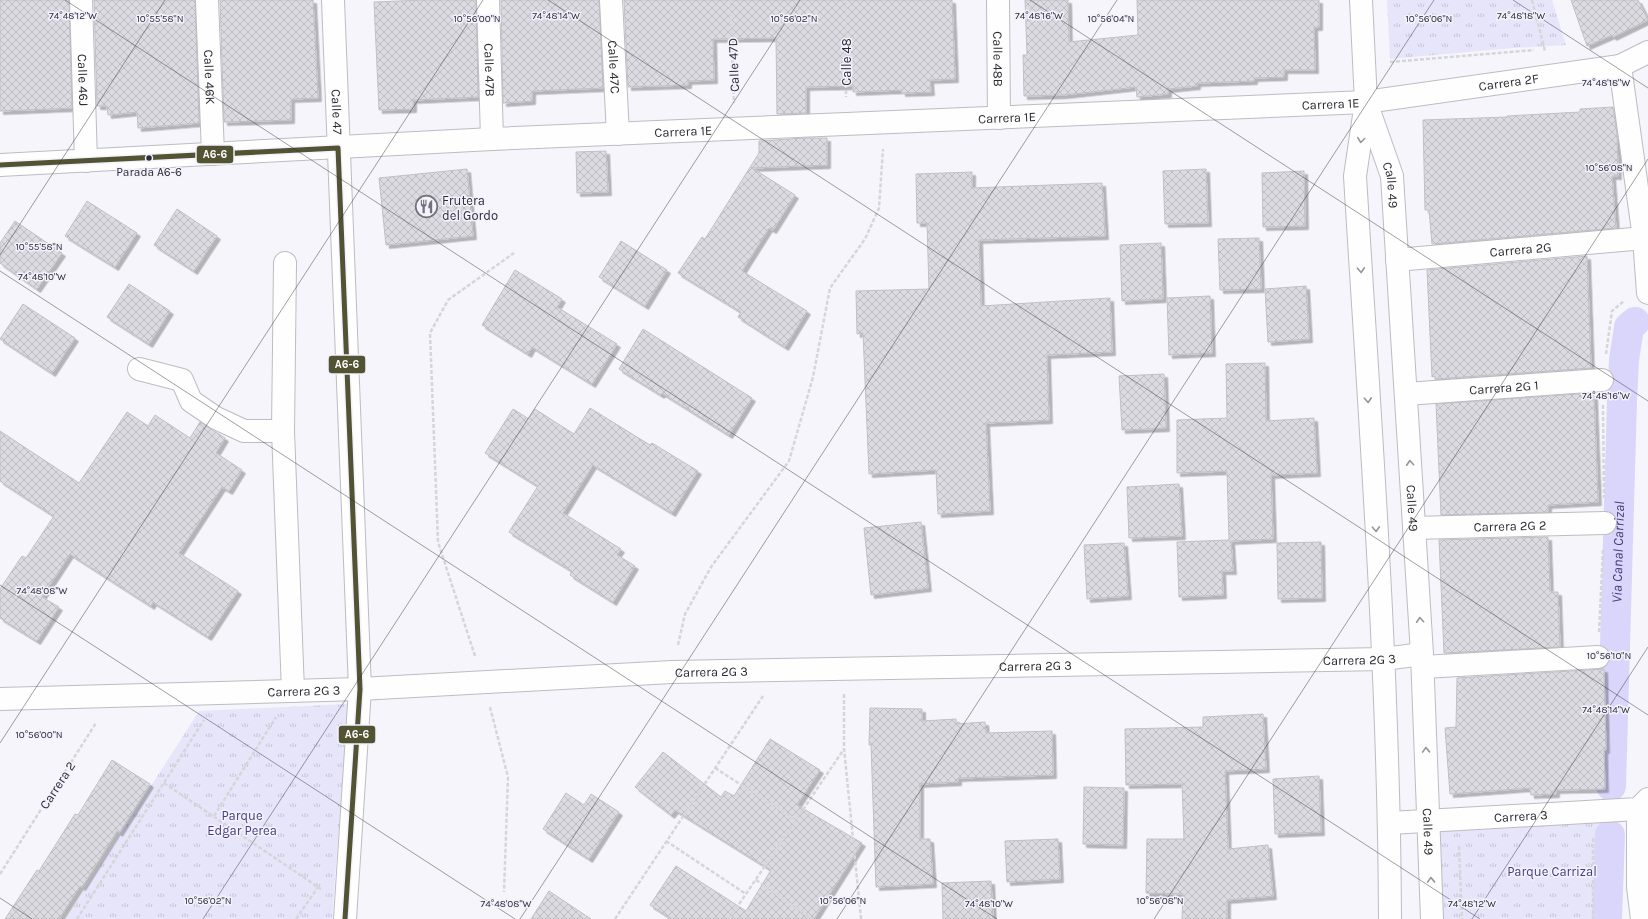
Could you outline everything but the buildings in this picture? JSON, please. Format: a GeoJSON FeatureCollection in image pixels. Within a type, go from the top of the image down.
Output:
{"type":"FeatureCollection","features":[{"type":"Feature","properties":{"kind":"street","name":"Calle 46J"},"geometry":{"type":"LineString","coordinates":[[81,0],[86,160]]}},
{"type":"Feature","properties":{"kind":"street","name":"Calle 46K"},"geometry":{"type":"LineString","coordinates":[[207,0],[213,154]]}},
{"type":"Feature","properties":{"kind":"street","name":"Calle 47"},"geometry":{"type":"LineString","coordinates":[[333,0],[360,689],[345,912]]}},
{"type":"Feature","properties":{"kind":"street","name":"Calle 47B"},"geometry":{"type":"LineString","coordinates":[[488,0],[492,139]]}},
{"type":"Feature","properties":{"kind":"street","name":"Calle 47C"},"geometry":{"type":"LineString","coordinates":[[611,0],[618,134]]}},
{"type":"Feature","properties":{"kind":"street","name":"Calle 48B"},"geometry":{"type":"LineString","coordinates":[[998,0],[999,118]]}},
{"type":"Feature","properties":{"kind":"street","name":"Calle 49"},"geometry":{"type":"LineString","coordinates":[[1361,0],[1366,102],[1355,176],[1384,659],[1390,823],[1390,919]]}},
{"type":"Feature","properties":{"kind":"street","name":"Carrera 2F"},"geometry":{"type":"LineString","coordinates":[[1366,102],[1620,66],[1648,52]]}},
{"type":"Feature","properties":{"kind":"street"},"geometry":{"type":"LineString","coordinates":[[1620,66],[1644,238],[1648,285]]}},
{"type":"Feature","properties":{"kind":"street","name":"Carrera 1E"},"geometry":{"type":"LineString","coordinates":[[0,165],[492,139],[1366,102]]}},
{"type":"Feature","properties":{"kind":"street","name":"Calle 49"},"geometry":{"type":"LineString","coordinates":[[1366,102],[1392,176],[1423,661],[1432,919]]}},
{"type":"Feature","properties":{"kind":"street","name":"Carrera 2G"},"geometry":{"type":"LineString","coordinates":[[1397,260],[1644,238]]}},
{"type":"Feature","properties":{"kind":"street"},"geometry":{"type":"LineString","coordinates":[[285,263],[283,430],[293,691]]}},
{"type":"Feature","properties":{"kind":"street"},"geometry":{"type":"LineString","coordinates":[[139,369],[182,380],[191,401],[216,418],[244,431],[283,430]]}},
{"type":"Feature","properties":{"kind":"street","name":"Carrera 2G 1"},"geometry":{"type":"LineString","coordinates":[[1406,394],[1602,380]]}},
{"type":"Feature","properties":{"kind":"street","name":"Carrera 2G 2"},"geometry":{"type":"LineString","coordinates":[[1414,528],[1605,523]]}},
{"type":"Feature","properties":{"kind":"street","name":"Carrera 2G 3"},"geometry":{"type":"LineString","coordinates":[[0,699],[360,689],[672,672],[1384,659],[1423,661],[1598,657]]}},
{"type":"Feature","properties":{"kind":"street"},"geometry":{"type":"LineString","coordinates":[[1642,919],[1638,887],[1643,804]]}},
{"type":"Feature","properties":{"kind":"street","name":"Carrera 3"},"geometry":{"type":"LineString","coordinates":[[1390,823],[1593,811],[1643,804]]}},
{"type":"Feature","properties":{"kind":"path","name":"Calle 47D"},"geometry":{"type":"LineString","coordinates":[[730,0],[735,129]]}},
{"type":"Feature","properties":{"kind":"path","name":"Calle 48"},"geometry":{"type":"LineString","coordinates":[[846,0],[846,124]]}},
{"type":"Feature","properties":{"kind":"path"},"geometry":{"type":"LineString","coordinates":[[1532,0],[1551,76]]}},
{"type":"Feature","properties":{"kind":"path"},"geometry":{"type":"LineString","coordinates":[[1364,64],[1544,49]]}},
{"type":"Feature","properties":{"kind":"path"},"geometry":{"type":"LineString","coordinates":[[672,672],[685,614],[711,567],[789,461],[813,377],[830,288],[865,239],[878,208],[884,122]]}},
{"type":"Feature","properties":{"kind":"path"},"geometry":{"type":"LineString","coordinates":[[504,892],[508,777],[484,682],[438,542],[430,333],[448,300],[514,253]]}},
{"type":"Feature","properties":{"kind":"path"},"geometry":{"type":"LineString","coordinates":[[1598,657],[1605,523],[1602,380],[1612,311],[1648,285]]}},
{"type":"Feature","properties":{"kind":"path"},"geometry":{"type":"LineString","coordinates":[[843,669],[844,748],[861,919]]}},
{"type":"Feature","properties":{"kind":"path"},"geometry":{"type":"LineString","coordinates":[[620,919],[616,918],[780,670]]}},
{"type":"Feature","properties":{"kind":"path"},"geometry":{"type":"LineString","coordinates":[[214,816],[293,691]]}},
{"type":"Feature","properties":{"kind":"path"},"geometry":{"type":"LineString","coordinates":[[77,919],[222,693]]}},
{"type":"Feature","properties":{"kind":"path","name":"Carrera 2"},"geometry":{"type":"LineString","coordinates":[[0,874],[114,696]]}},
{"type":"Feature","properties":{"kind":"path"},"geometry":{"type":"LineString","coordinates":[[729,919],[844,748]]}},
{"type":"Feature","properties":{"kind":"path"},"geometry":{"type":"LineString","coordinates":[[715,768],[796,820]]}},
{"type":"Feature","properties":{"kind":"path"},"geometry":{"type":"LineString","coordinates":[[164,783],[318,886],[345,912]]}},
{"type":"Feature","properties":{"kind":"path"},"geometry":{"type":"LineString","coordinates":[[1593,811],[1593,919]]}},
{"type":"Feature","properties":{"kind":"path"},"geometry":{"type":"LineString","coordinates":[[1458,818],[1462,919]]}},
{"type":"Feature","properties":{"kind":"path"},"geometry":{"type":"LineString","coordinates":[[666,841],[746,894]]}},
{"type":"Feature","properties":{"kind":"path"},"geometry":{"type":"LineString","coordinates":[[756,880],[812,919]]}},
{"type":"Feature","properties":{"kind":"path"},"geometry":{"type":"LineString","coordinates":[[296,919],[318,886]]}},
{"type":"Feature","properties":{"kind":"green space"},"geometry":{"type":"Polygon","coordinates":[[[1387,0],[1552,0],[1566,45],[1513,48],[1390,59],[1387,0]]]}},
{"type":"Feature","properties":{"kind":"green space","name":"Parque Edgar Perea"},"geometry":{"type":"Polygon","coordinates":[[[348,704],[332,919],[66,919],[199,711],[348,704]]]}},
{"type":"Feature","properties":{"kind":"green space","name":"Parque Carrizal"},"geometry":{"type":"Polygon","coordinates":[[[1602,821],[1600,919],[1442,919],[1437,826],[1602,821]]]}},
{"type":"Feature","properties":{"kind":"waterway","name":"Via Canal Carrizal"},"geometry":{"type":"LineString","coordinates":[[1611,786],[1624,360],[1629,327],[1635,322]]}},
{"type":"Feature","properties":{"kind":"waterway","name":"Via Canal Carrizal"},"geometry":{"type":"LineString","coordinates":[[1607,919],[1610,835]]}},
{"type":"Feature","properties":{"kind":"transit line","name":"A6-6"},"geometry":{"type":"LineString","coordinates":[[0,165],[338,148],[360,689],[345,919]]}},
{"type":"Feature","properties":{"kind":"place","name":"Parada A6-6"},"geometry":{"type":"Point","coordinates":[149,158]}},
{"type":"Feature","properties":{"kind":"place","name":"Frutera del Gordo"},"geometry":{"type":"Point","coordinates":[426,207]}}]}
